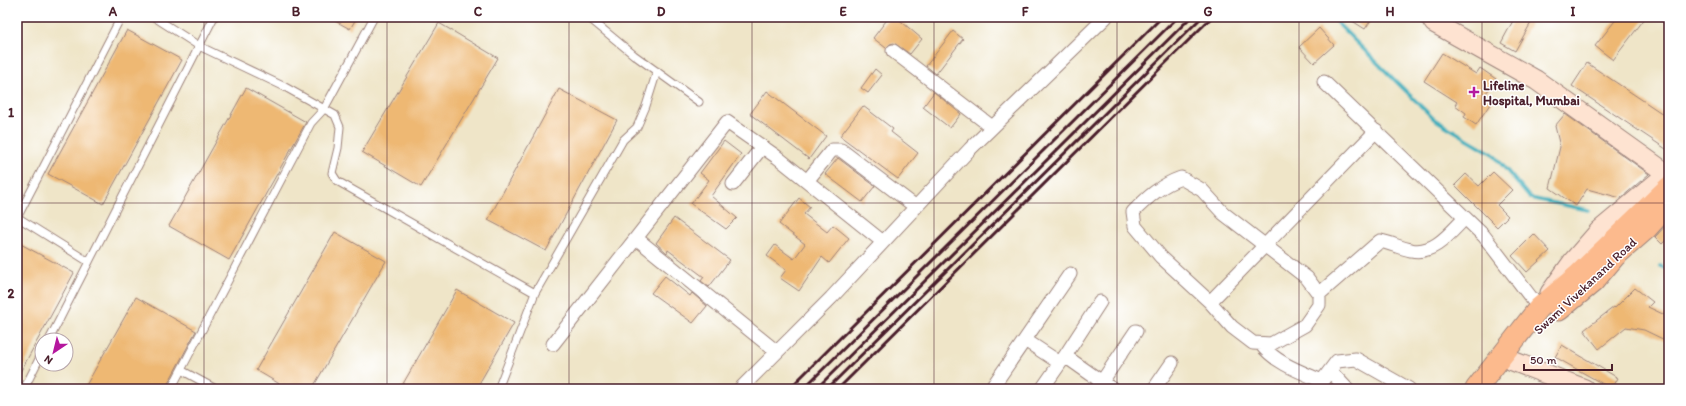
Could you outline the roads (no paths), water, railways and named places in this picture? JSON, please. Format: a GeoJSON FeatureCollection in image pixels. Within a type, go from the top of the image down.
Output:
{"type":"FeatureCollection","features":[{"type":"Feature","properties":{"kind":"main road"},"geometry":{"type":"LineString","coordinates":[[1430,17],[1434,23],[1536,80],[1668,179]]}},
{"type":"Feature","properties":{"kind":"main road","name":"Swami Vivekanand Road"},"geometry":{"type":"LineString","coordinates":[[1484,387],[1573,261],[1600,230],[1632,202],[1668,179]]}},
{"type":"Feature","properties":{"kind":"main road","name":"Swami Vivekanand Road"},"geometry":{"type":"LineString","coordinates":[[1539,308],[1578,275],[1668,179]]}},
{"type":"Feature","properties":{"kind":"main road","name":"Swami Vivekanand Road"},"geometry":{"type":"LineString","coordinates":[[1484,387],[1545,321],[1593,282],[1615,256],[1646,228],[1669,204]]}},
{"type":"Feature","properties":{"kind":"main road"},"geometry":{"type":"LineString","coordinates":[[1510,360],[1585,389]]}},
{"type":"Feature","properties":{"kind":"street"},"geometry":{"type":"LineString","coordinates":[[740,389],[992,127],[1106,17]]}},
{"type":"Feature","properties":{"kind":"street"},"geometry":{"type":"LineString","coordinates":[[893,51],[992,127]]}},
{"type":"Feature","properties":{"kind":"street"},"geometry":{"type":"LineString","coordinates":[[1324,82],[1484,236],[1539,308]]}},
{"type":"Feature","properties":{"kind":"street"},"geometry":{"type":"LineString","coordinates":[[553,344],[727,122],[762,147],[883,242]]}},
{"type":"Feature","properties":{"kind":"street"},"geometry":{"type":"LineString","coordinates":[[1210,302],[1376,131]]}},
{"type":"Feature","properties":{"kind":"street"},"geometry":{"type":"LineString","coordinates":[[733,184],[762,147]]}},
{"type":"Feature","properties":{"kind":"street"},"geometry":{"type":"LineString","coordinates":[[807,182],[832,150],[841,150],[916,207]]}},
{"type":"Feature","properties":{"kind":"street"},"geometry":{"type":"LineString","coordinates":[[1181,178],[1202,190],[1224,213],[1306,278],[1319,294],[1319,305],[1305,324],[1271,344],[1253,343],[1232,327],[1210,302],[1161,257],[1135,226],[1133,212],[1151,194],[1167,183],[1181,178]]}},
{"type":"Feature","properties":{"kind":"street"},"geometry":{"type":"LineString","coordinates":[[1319,294],[1380,241],[1411,250],[1426,250],[1441,242],[1464,218]]}},
{"type":"Feature","properties":{"kind":"street"},"geometry":{"type":"LineString","coordinates":[[636,238],[777,352]]}},
{"type":"Feature","properties":{"kind":"street"},"geometry":{"type":"LineString","coordinates":[[991,389],[1070,274]]}},
{"type":"Feature","properties":{"kind":"street"},"geometry":{"type":"LineString","coordinates":[[1042,389],[1100,302]]}},
{"type":"Feature","properties":{"kind":"street"},"geometry":{"type":"LineString","coordinates":[[1025,340],[1062,360],[1104,386],[1136,331]]}},
{"type":"Feature","properties":{"kind":"street"},"geometry":{"type":"LineString","coordinates":[[1261,344],[1266,351],[1290,367],[1322,381],[1337,361],[1356,359],[1409,389]]}},
{"type":"Feature","properties":{"kind":"street"},"geometry":{"type":"LineString","coordinates":[[1154,389],[1172,362]]}},
{"type":"Feature","properties":{"kind":"street"},"geometry":{"type":"LineString","coordinates":[[1330,371],[1347,389]]}},
{"type":"Feature","properties":{"kind":"lane"},"geometry":{"type":"LineString","coordinates":[[89,262],[17,218],[121,17]]}},
{"type":"Feature","properties":{"kind":"lane"},"geometry":{"type":"LineString","coordinates":[[154,17],[199,46],[285,87],[335,115],[340,127],[338,148],[332,174],[337,181],[535,293]]}},
{"type":"Feature","properties":{"kind":"lane"},"geometry":{"type":"LineString","coordinates":[[53,332],[214,17]]}},
{"type":"Feature","properties":{"kind":"lane"},"geometry":{"type":"LineString","coordinates":[[171,389],[311,123],[324,109],[374,17]]}},
{"type":"Feature","properties":{"kind":"lane"},"geometry":{"type":"LineString","coordinates":[[588,17],[699,102]]}},
{"type":"Feature","properties":{"kind":"lane"},"geometry":{"type":"LineString","coordinates":[[498,389],[535,293],[623,140],[637,127],[646,106],[657,71]]}},
{"type":"Feature","properties":{"kind":"lane"},"geometry":{"type":"LineString","coordinates":[[24,389],[34,369]]}},
{"type":"Feature","properties":{"kind":"lane"},"geometry":{"type":"LineString","coordinates":[[181,370],[216,389]]}},
{"type":"Feature","properties":{"kind":"waterway"},"geometry":{"type":"LineString","coordinates":[[1331,17],[1434,119],[1493,154],[1530,198],[1588,210]]}},
{"type":"Feature","properties":{"kind":"waterway"},"geometry":{"type":"LineString","coordinates":[[1660,266],[1669,270]]}},
{"type":"Feature","properties":{"kind":"railway"},"geometry":{"type":"LineString","coordinates":[[789,389],[1162,17]]}},
{"type":"Feature","properties":{"kind":"railway"},"geometry":{"type":"LineString","coordinates":[[803,389],[1178,17]]}},
{"type":"Feature","properties":{"kind":"railway"},"geometry":{"type":"LineString","coordinates":[[816,389],[1191,17]]}},
{"type":"Feature","properties":{"kind":"railway"},"geometry":{"type":"LineString","coordinates":[[827,389],[1202,17]]}},
{"type":"Feature","properties":{"kind":"railway"},"geometry":{"type":"LineString","coordinates":[[838,389],[1212,17]]}},
{"type":"Feature","properties":{"kind":"place","name":"Lifeline Hospital, Mumbai"},"geometry":{"type":"Point","coordinates":[1474,92]}}]}
